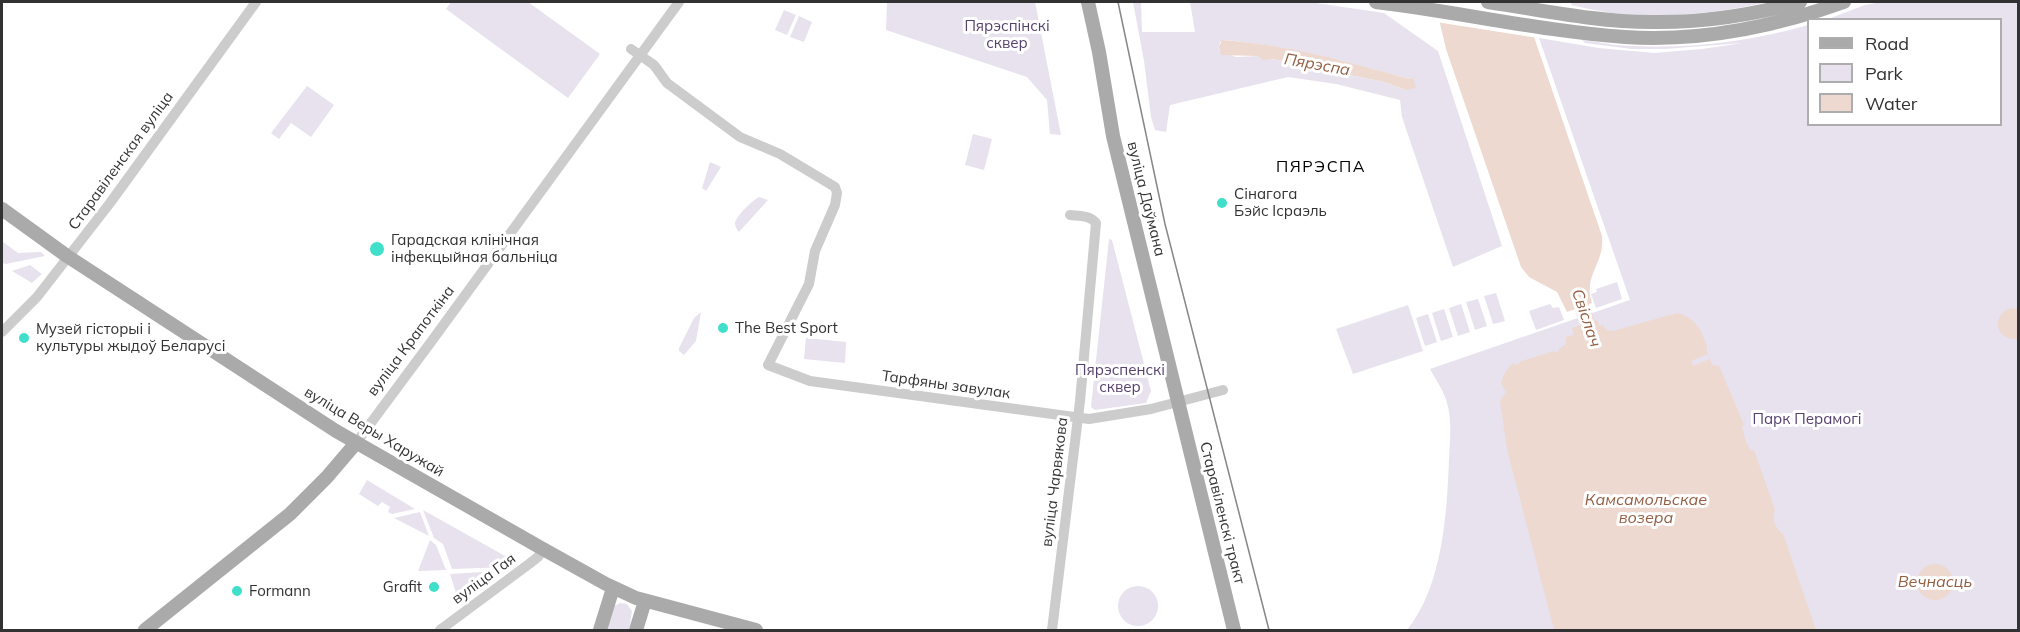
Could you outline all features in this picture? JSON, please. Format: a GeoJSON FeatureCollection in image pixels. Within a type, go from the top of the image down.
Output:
{"type":"FeatureCollection","features":[{"type":"Feature","properties":{"kind":"main road","name":"вуліца Даўмана"},"geometry":{"type":"LineString","coordinates":[[1088,2],[1113,136],[1178,402]]}},
{"type":"Feature","properties":{"kind":"main road"},"geometry":{"type":"LineString","coordinates":[[1376,2],[1567,30],[1642,37],[1716,33],[1775,24],[1844,2]]}},
{"type":"Feature","properties":{"kind":"main road"},"geometry":{"type":"LineString","coordinates":[[1488,2],[1627,21],[1674,22],[1748,14],[1800,2]]}},
{"type":"Feature","properties":{"kind":"main road","name":"вуліца Веры Харужай"},"geometry":{"type":"LineString","coordinates":[[2,209],[67,256],[356,443],[543,549],[614,588],[645,601],[756,630]]}},
{"type":"Feature","properties":{"kind":"main road","name":"Старавіленскі тракт"},"geometry":{"type":"LineString","coordinates":[[1178,402],[1234,630]]}},
{"type":"Feature","properties":{"kind":"main road","name":"вуліца Крапоткіна"},"geometry":{"type":"LineString","coordinates":[[146,630],[290,514],[327,477],[356,443]]}},
{"type":"Feature","properties":{"kind":"main road"},"geometry":{"type":"LineString","coordinates":[[600,630],[614,588]]}},
{"type":"Feature","properties":{"kind":"main road"},"geometry":{"type":"LineString","coordinates":[[636,630],[645,601]]}},
{"type":"Feature","properties":{"kind":"street","name":"Старавіленская вуліца"},"geometry":{"type":"LineString","coordinates":[[2,332],[25,311],[110,203],[256,2]]}},
{"type":"Feature","properties":{"kind":"street","name":"вуліца Крапоткіна"},"geometry":{"type":"LineString","coordinates":[[356,443],[480,276],[635,52],[679,2]]}},
{"type":"Feature","properties":{"kind":"street","name":"Тарфяны завулак"},"geometry":{"type":"LineString","coordinates":[[635,52],[654,65],[667,83],[740,137],[780,154],[835,188],[837,199],[815,251],[809,284],[768,364],[810,381],[1089,419],[1127,414],[1222,390]]}},
{"type":"Feature","properties":{"kind":"street","name":"вуліца Чарвякова"},"geometry":{"type":"LineString","coordinates":[[1052,630],[1077,418],[1096,223],[1088,217],[1070,215]]}},
{"type":"Feature","properties":{"kind":"street","name":"вуліца Гая"},"geometry":{"type":"LineString","coordinates":[[440,630],[538,557],[543,549]]}},
{"type":"Feature","properties":{"kind":"green space"},"geometry":{"type":"Polygon","coordinates":[[[451,2],[528,2],[600,54],[568,98],[446,9],[451,2]]]}},
{"type":"Feature","properties":{"kind":"green space","name":"Пярэспінскі сквер"},"geometry":{"type":"Polygon","coordinates":[[[887,2],[1035,2],[1061,135],[1050,134],[1047,100],[1027,77],[886,30],[887,2]]]}},
{"type":"Feature","properties":{"kind":"green space"},"geometry":{"type":"Polygon","coordinates":[[[1133,2],[1141,2],[1142,32],[1195,32],[1190,2],[1309,2],[1384,13],[1438,51],[1502,246],[1453,267],[1402,117],[1400,100],[1336,84],[1288,77],[1170,105],[1166,132],[1155,130],[1151,117],[1133,2]],[[1223,40],[1220,42],[1219,50],[1236,57],[1258,56],[1384,82],[1406,90],[1413,77],[1409,79],[1317,55],[1223,40]]]}},
{"type":"Feature","properties":{"kind":"green space"},"geometry":{"type":"Polygon","coordinates":[[[1572,2],[1768,2],[1710,12],[1631,15],[1571,5],[1572,2]]]}},
{"type":"Feature","properties":{"kind":"green space","name":"Парк Перамогі"},"geometry":{"type":"Polygon","coordinates":[[[1882,2],[2018,2],[2018,630],[1407,630],[1419,612],[1436,570],[1447,502],[1450,416],[1444,394],[1430,369],[1630,300],[1539,38],[1599,48],[1654,53],[1743,43],[1632,49],[1585,43],[1582,40],[1627,46],[1700,45],[1744,39],[1807,25],[1807,126],[2002,126],[2002,18],[1831,18],[1865,5],[1882,2]]]}},
{"type":"Feature","properties":{"kind":"green space"},"geometry":{"type":"Polygon","coordinates":[[[784,10],[796,15],[787,35],[775,30],[784,10]]]}},
{"type":"Feature","properties":{"kind":"green space"},"geometry":{"type":"Polygon","coordinates":[[[799,16],[812,22],[804,42],[790,37],[799,16]]]}},
{"type":"Feature","properties":{"kind":"green space"},"geometry":{"type":"Polygon","coordinates":[[[307,86],[334,105],[311,137],[291,123],[279,139],[271,133],[307,86]]]}},
{"type":"Feature","properties":{"kind":"green space"},"geometry":{"type":"Polygon","coordinates":[[[973,134],[992,139],[984,170],[965,165],[973,134]]]}},
{"type":"Feature","properties":{"kind":"green space"},"geometry":{"type":"Polygon","coordinates":[[[710,162],[721,167],[706,191],[702,188],[710,162]]]}},
{"type":"Feature","properties":{"kind":"green space"},"geometry":{"type":"Polygon","coordinates":[[[759,197],[768,200],[739,232],[735,226],[736,220],[745,208],[759,197]]]}},
{"type":"Feature","properties":{"kind":"green space","name":"Пярэспенскі сквер"},"geometry":{"type":"Polygon","coordinates":[[[1109,239],[1112,240],[1151,391],[1146,403],[1095,410],[1091,407],[1109,239]]]}},
{"type":"Feature","properties":{"kind":"green space"},"geometry":{"type":"Polygon","coordinates":[[[2,241],[18,253],[41,252],[45,256],[2,263],[2,241]]]}},
{"type":"Feature","properties":{"kind":"green space"},"geometry":{"type":"Polygon","coordinates":[[[30,265],[42,274],[32,283],[12,271],[30,265]]]}},
{"type":"Feature","properties":{"kind":"green space"},"geometry":{"type":"Polygon","coordinates":[[[1617,282],[1622,299],[1596,308],[1591,294],[1597,292],[1596,289],[1617,282]]]}},
{"type":"Feature","properties":{"kind":"green space"},"geometry":{"type":"Polygon","coordinates":[[[1496,293],[1505,321],[1493,324],[1484,296],[1496,293]]]}},
{"type":"Feature","properties":{"kind":"green space"},"geometry":{"type":"Polygon","coordinates":[[[1478,299],[1487,326],[1475,330],[1466,302],[1478,299]]]}},
{"type":"Feature","properties":{"kind":"green space"},"geometry":{"type":"Polygon","coordinates":[[[1461,304],[1470,332],[1458,336],[1449,308],[1461,304]]]}},
{"type":"Feature","properties":{"kind":"green space"},"geometry":{"type":"Polygon","coordinates":[[[1550,304],[1553,308],[1559,307],[1564,320],[1536,330],[1529,311],[1550,304]]]}},
{"type":"Feature","properties":{"kind":"green space"},"geometry":{"type":"Polygon","coordinates":[[[1408,305],[1423,351],[1353,374],[1336,329],[1408,305]]]}},
{"type":"Feature","properties":{"kind":"green space"},"geometry":{"type":"Polygon","coordinates":[[[1444,309],[1453,337],[1441,341],[1432,313],[1444,309]]]}},
{"type":"Feature","properties":{"kind":"green space"},"geometry":{"type":"Polygon","coordinates":[[[701,312],[696,341],[684,355],[679,348],[694,318],[701,312]]]}},
{"type":"Feature","properties":{"kind":"green space"},"geometry":{"type":"Polygon","coordinates":[[[1428,314],[1437,342],[1425,346],[1416,318],[1428,314]]]}},
{"type":"Feature","properties":{"kind":"green space"},"geometry":{"type":"Polygon","coordinates":[[[806,338],[846,342],[845,363],[804,359],[806,338]]]}},
{"type":"Feature","properties":{"kind":"green space"},"geometry":{"type":"Polygon","coordinates":[[[367,480],[415,509],[392,514],[388,512],[390,507],[382,502],[378,506],[359,494],[367,480]]]}},
{"type":"Feature","properties":{"kind":"green space"},"geometry":{"type":"Polygon","coordinates":[[[423,510],[514,561],[509,567],[452,569],[443,544],[434,538],[423,510]]]}},
{"type":"Feature","properties":{"kind":"green space"},"geometry":{"type":"Polygon","coordinates":[[[420,512],[429,536],[394,518],[420,512]]]}},
{"type":"Feature","properties":{"kind":"green space"},"geometry":{"type":"Polygon","coordinates":[[[430,540],[436,545],[446,570],[418,571],[430,540]]]}},
{"type":"Feature","properties":{"kind":"green space"},"geometry":{"type":"Polygon","coordinates":[[[483,572],[456,593],[450,574],[483,572]]]}},
{"type":"Feature","properties":{"kind":"green space"},"geometry":{"type":"Polygon","coordinates":[[[1138,586],[1146,587],[1152,592],[1157,598],[1157,614],[1152,620],[1146,625],[1138,626],[1130,625],[1124,620],[1119,614],[1118,606],[1119,598],[1124,592],[1130,587],[1138,586]]]}},
{"type":"Feature","properties":{"kind":"green space"},"geometry":{"type":"Polygon","coordinates":[[[620,603],[627,604],[632,611],[629,630],[604,630],[614,606],[620,603]]]}},
{"type":"Feature","properties":{"kind":"water"},"geometry":{"type":"Polygon","coordinates":[[[1438,15],[1532,31],[1602,236],[1600,254],[1590,284],[1592,303],[1567,312],[1557,292],[1529,277],[1521,267],[1446,49],[1438,15]]]}},
{"type":"Feature","properties":{"kind":"water","name":"Пярэспа"},"geometry":{"type":"Polygon","coordinates":[[[1222,40],[1269,45],[1340,60],[1409,79],[1413,77],[1416,88],[1406,90],[1384,82],[1272,59],[1263,60],[1258,56],[1221,55],[1219,47],[1222,40]]]}},
{"type":"Feature","properties":{"kind":"water"},"geometry":{"type":"Polygon","coordinates":[[[2011,308],[2018,309],[2018,339],[2004,336],[1998,327],[2000,316],[2011,308]]]}},
{"type":"Feature","properties":{"kind":"water","name":"Камсамольскае возера"},"geometry":{"type":"Polygon","coordinates":[[[1677,313],[1693,321],[1707,346],[1708,354],[1691,361],[1693,366],[1710,359],[1712,365],[1719,366],[1744,425],[1742,427],[1746,442],[1751,451],[1754,450],[1775,510],[1775,523],[1783,534],[1816,630],[1554,630],[1507,449],[1500,401],[1506,392],[1501,383],[1503,377],[1514,363],[1515,365],[1559,351],[1566,344],[1566,337],[1574,335],[1572,328],[1597,320],[1599,326],[1603,325],[1606,330],[1613,331],[1677,313]]]}},
{"type":"Feature","properties":{"kind":"water","name":"Вечнасць"},"geometry":{"type":"Polygon","coordinates":[[[1935,564],[1948,569],[1953,582],[1948,595],[1935,600],[1922,595],[1917,582],[1922,569],[1935,564]]]}},
{"type":"Feature","properties":{"kind":"pier"},"geometry":{"type":"Polygon","coordinates":[[[1434,2],[1529,2],[1538,38],[1436,22],[1434,2]]]}},
{"type":"Feature","properties":{"kind":"waterway","name":"Свіслач"},"geometry":{"type":"LineString","coordinates":[[1576,289],[1593,340]]}},
{"type":"Feature","properties":{"kind":"tram line"},"geometry":{"type":"LineString","coordinates":[[1118,2],[1165,224],[1269,630]]}},
{"type":"Feature","properties":{"kind":"place","name":"Сінагога Бэйс Ісраэль"},"geometry":{"type":"Point","coordinates":[1222,203]}},
{"type":"Feature","properties":{"kind":"place","name":"Гарадская клінічная інфекцыйная бальніца"},"geometry":{"type":"Point","coordinates":[377,249]}},
{"type":"Feature","properties":{"kind":"place","name":"The Best Sport"},"geometry":{"type":"Point","coordinates":[723,328]}},
{"type":"Feature","properties":{"kind":"place","name":"Музей гісторыі і культуры жыдоў Беларусі"},"geometry":{"type":"Point","coordinates":[24,338]}},
{"type":"Feature","properties":{"kind":"place","name":"Grafit"},"geometry":{"type":"Point","coordinates":[434,587]}},
{"type":"Feature","properties":{"kind":"place","name":"Formann"},"geometry":{"type":"Point","coordinates":[237,591]}},
{"type":"Feature","properties":{"kind":"district","name":"ПЯРЭСПА"},"geometry":{"type":"Point","coordinates":[1321,167]}}]}
